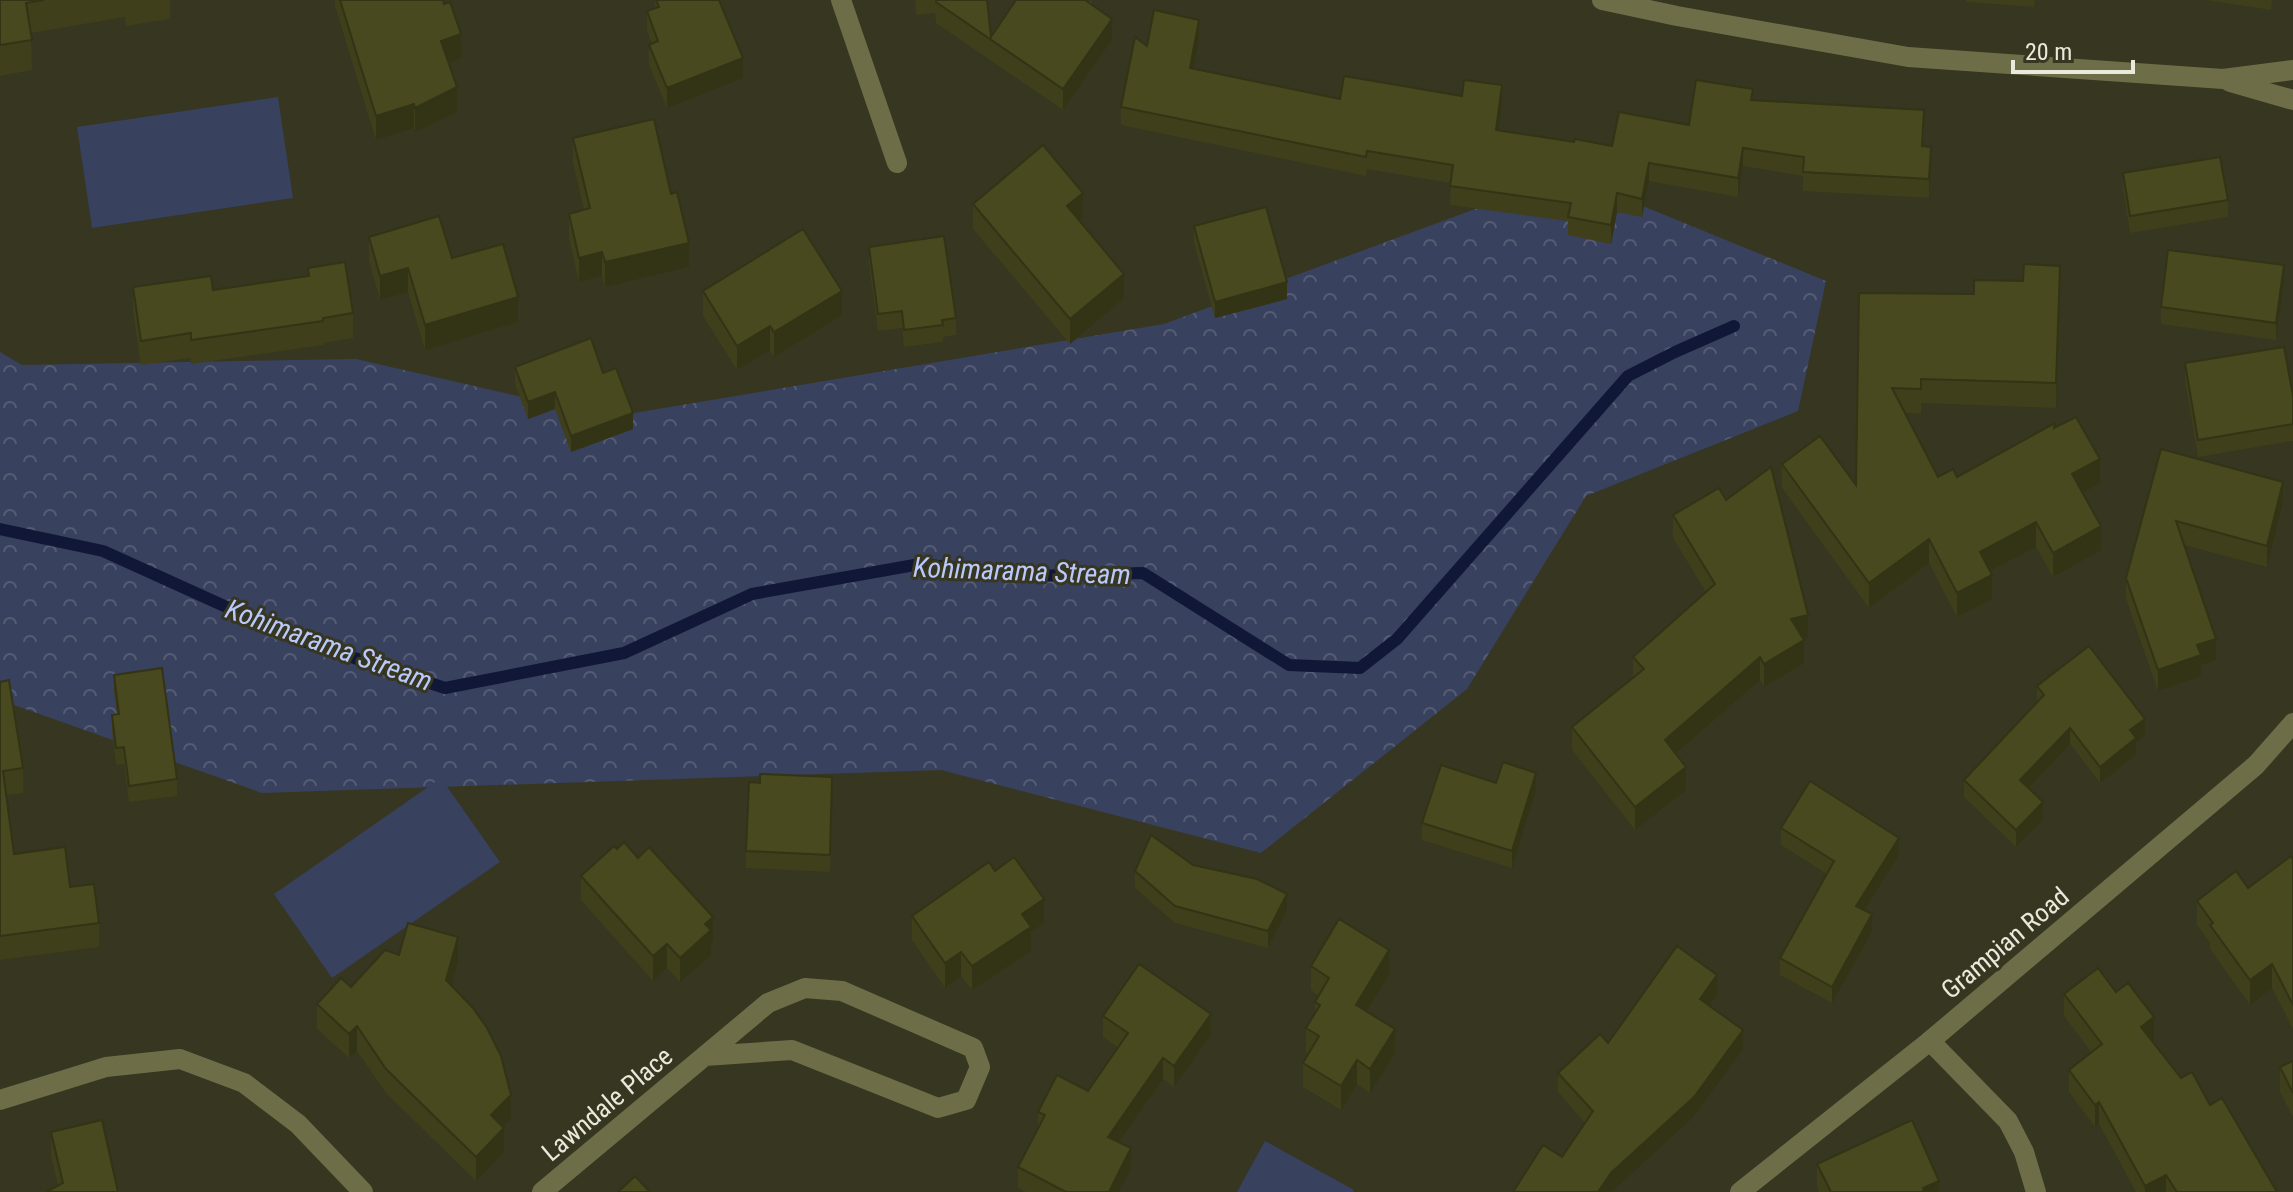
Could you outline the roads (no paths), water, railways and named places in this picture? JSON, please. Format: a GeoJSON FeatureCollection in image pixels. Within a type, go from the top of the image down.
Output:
{"type":"FeatureCollection","features":[{"type":"Feature","properties":{"kind":"street"},"geometry":{"type":"LineString","coordinates":[[841,0],[897,163]]}},
{"type":"Feature","properties":{"kind":"street"},"geometry":{"type":"LineString","coordinates":[[1602,0],[1908,57],[2223,79],[2293,70]]}},
{"type":"Feature","properties":{"kind":"street"},"geometry":{"type":"LineString","coordinates":[[2223,79],[2293,100]]}},
{"type":"Feature","properties":{"kind":"street","name":"Grampian Road"},"geometry":{"type":"LineString","coordinates":[[1740,1192],[1930,1041],[2256,765],[2293,723]]}},
{"type":"Feature","properties":{"kind":"street","name":"Lawndale Place"},"geometry":{"type":"LineString","coordinates":[[542,1192],[768,1003],[805,988],[842,991],[973,1048],[980,1067],[966,1100],[938,1108],[792,1050],[705,1056]]}},
{"type":"Feature","properties":{"kind":"street"},"geometry":{"type":"LineString","coordinates":[[1930,1041],[2008,1121],[2024,1152],[2036,1192]]}},
{"type":"Feature","properties":{"kind":"street"},"geometry":{"type":"LineString","coordinates":[[0,1100],[106,1067],[180,1059],[244,1083],[298,1124],[363,1192]]}},
{"type":"Feature","properties":{"kind":"waterway","name":"Kohimarama Stream"},"geometry":{"type":"LineString","coordinates":[[0,529],[103,551],[297,639],[445,688],[624,653],[752,594],[920,564],[1029,576],[1143,573],[1289,665],[1360,668],[1397,639],[1628,376],[1734,326]]}}]}
